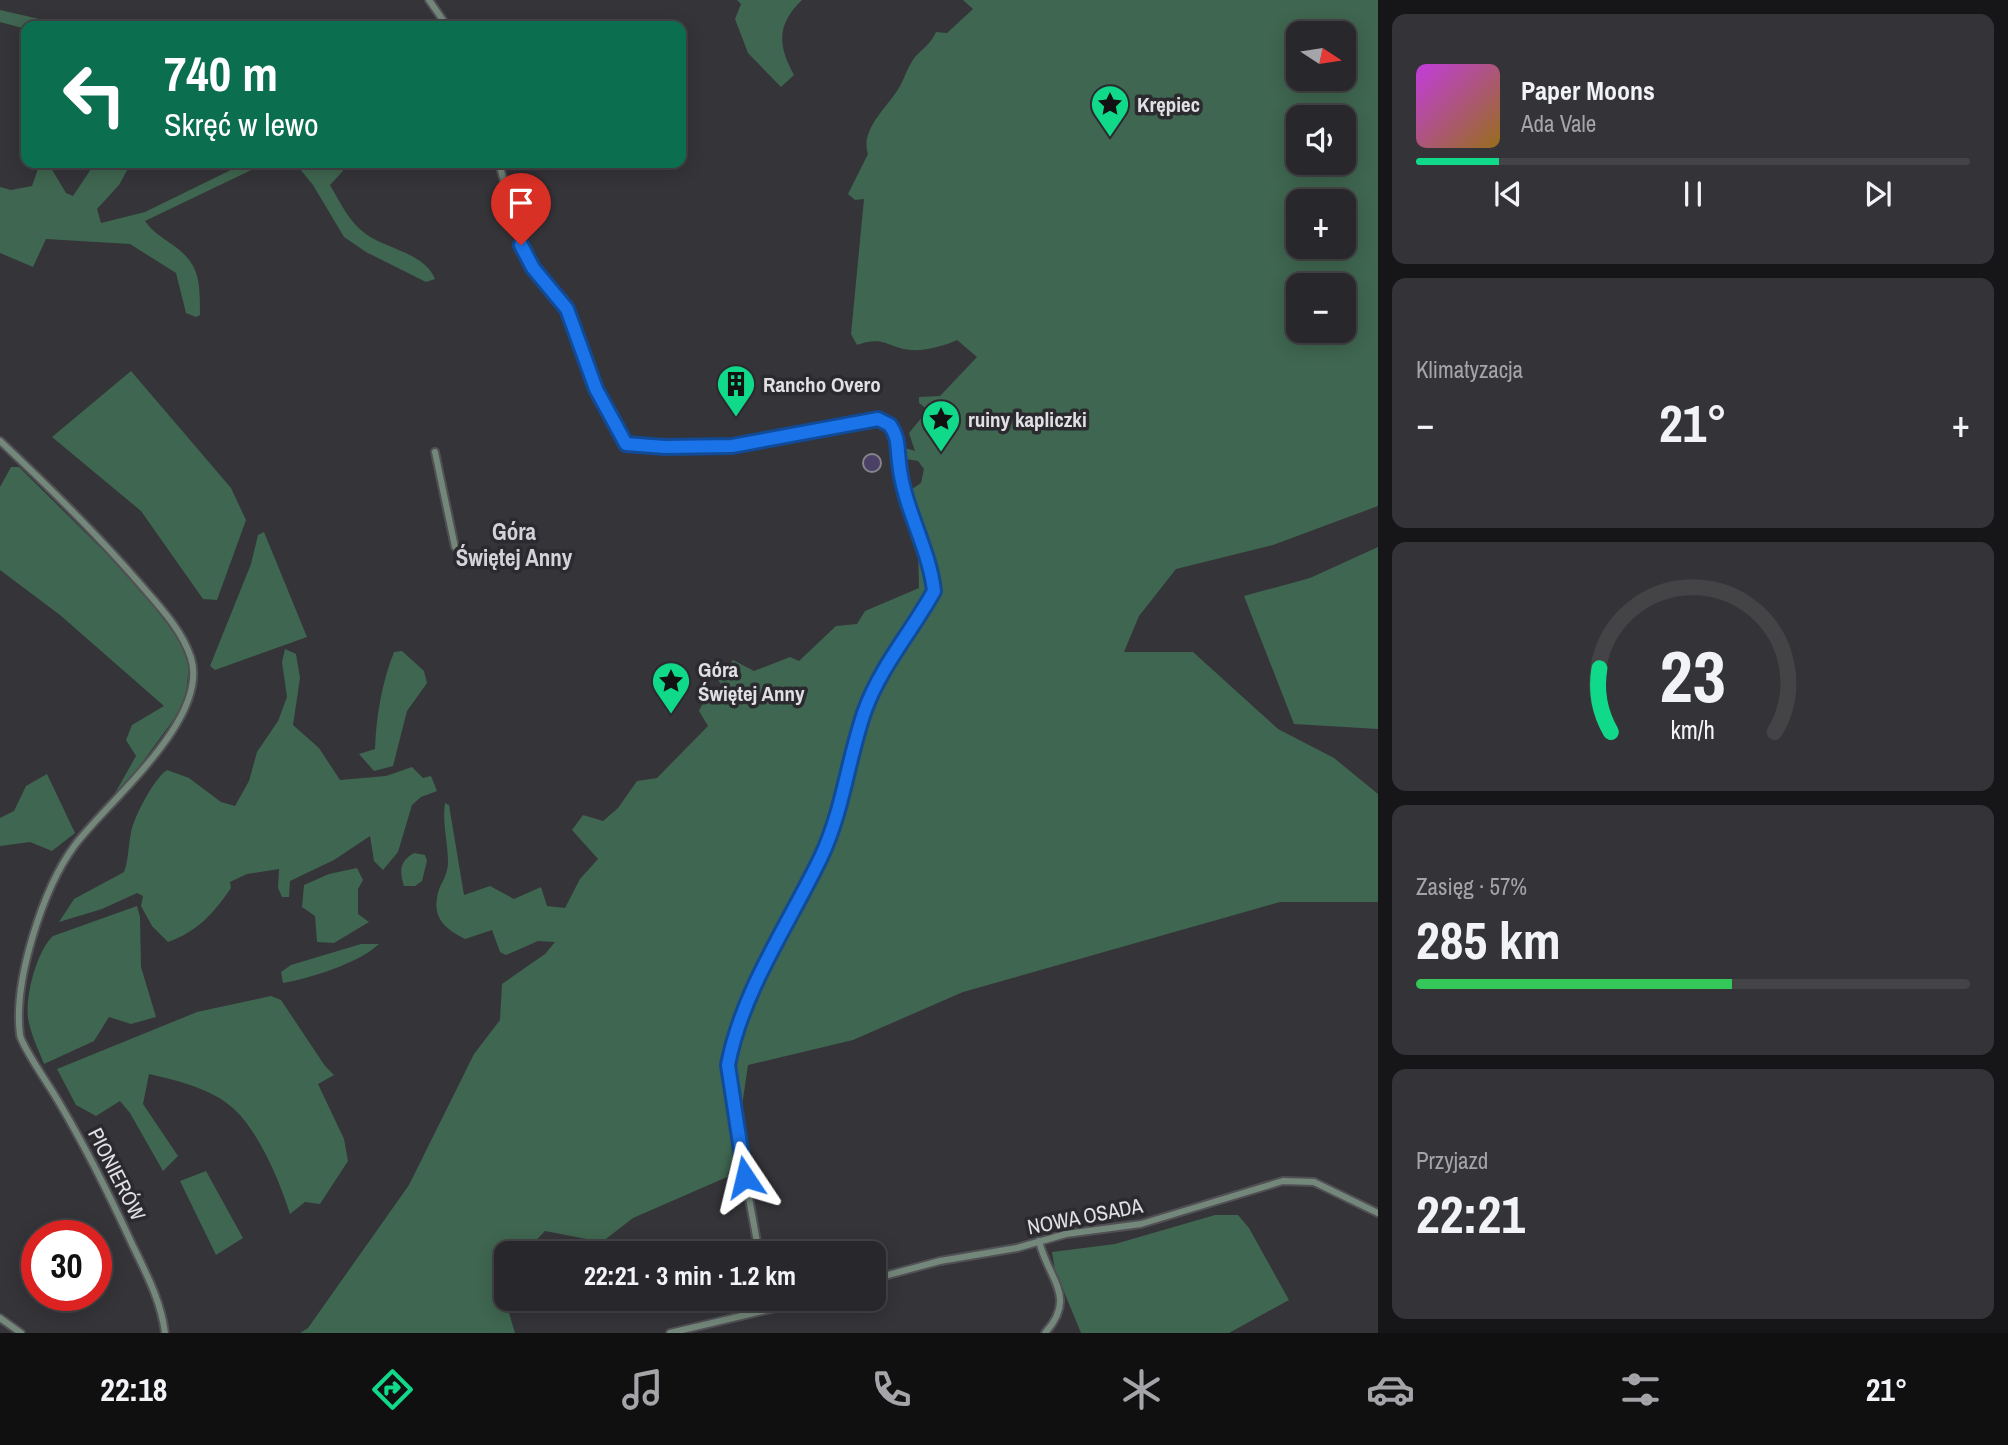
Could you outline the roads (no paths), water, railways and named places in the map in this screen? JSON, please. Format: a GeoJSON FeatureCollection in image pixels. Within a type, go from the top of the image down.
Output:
{"type":"FeatureCollection","features":[{"type":"Feature","properties":{"kind":"street"},"geometry":{"type":"LineString","coordinates":[[429,0],[444,21]]}},
{"type":"Feature","properties":{"kind":"street"},"geometry":{"type":"LineString","coordinates":[[500,168],[521,245],[533,268],[567,309],[596,389],[626,444],[665,447],[732,446],[878,419],[890,425],[899,445],[903,484],[934,591],[888,662],[865,709],[823,854],[759,977],[731,1049],[728,1065],[736,1126],[757,1241]]}},
{"type":"Feature","properties":{"kind":"street","name":"PIONIERÓW"},"geometry":{"type":"LineString","coordinates":[[0,442],[117,557],[183,637],[192,660],[194,675],[187,709],[126,789],[75,845],[55,881],[34,933],[19,1006],[20,1038],[93,1161],[156,1294],[165,1333]]}},
{"type":"Feature","properties":{"kind":"street"},"geometry":{"type":"LineString","coordinates":[[435,452],[455,547]]}},
{"type":"Feature","properties":{"kind":"street","name":"NOWA OSADA"},"geometry":{"type":"LineString","coordinates":[[886,1275],[927,1264],[1017,1248],[1066,1234],[1141,1224],[1204,1203],[1292,1180],[1322,1185],[1378,1213]]}},
{"type":"Feature","properties":{"kind":"street"},"geometry":{"type":"LineString","coordinates":[[1039,1241],[1061,1304],[1058,1317],[1045,1333]]}},
{"type":"Feature","properties":{"kind":"street"},"geometry":{"type":"LineString","coordinates":[[670,1333],[759,1311]]}},
{"type":"Feature","properties":{"kind":"street"},"geometry":{"type":"LineString","coordinates":[[0,1318],[21,1333]]}},
{"type":"Feature","properties":{"kind":"place","name":"Krępiec"},"geometry":{"type":"Point","coordinates":[1110,138]}},
{"type":"Feature","properties":{"kind":"place","name":"Rancho Overo"},"geometry":{"type":"Point","coordinates":[736,418]}},
{"type":"Feature","properties":{"kind":"place","name":"ruiny kapliczki"},"geometry":{"type":"Point","coordinates":[941,453]}},
{"type":"Feature","properties":{"kind":"place","name":"Góra Świętej Anny"},"geometry":{"type":"Point","coordinates":[671,715]}},
{"type":"Feature","properties":{"kind":"district","name":"Góra Świętej Anny"},"geometry":{"type":"Point","coordinates":[514,544]}}]}
